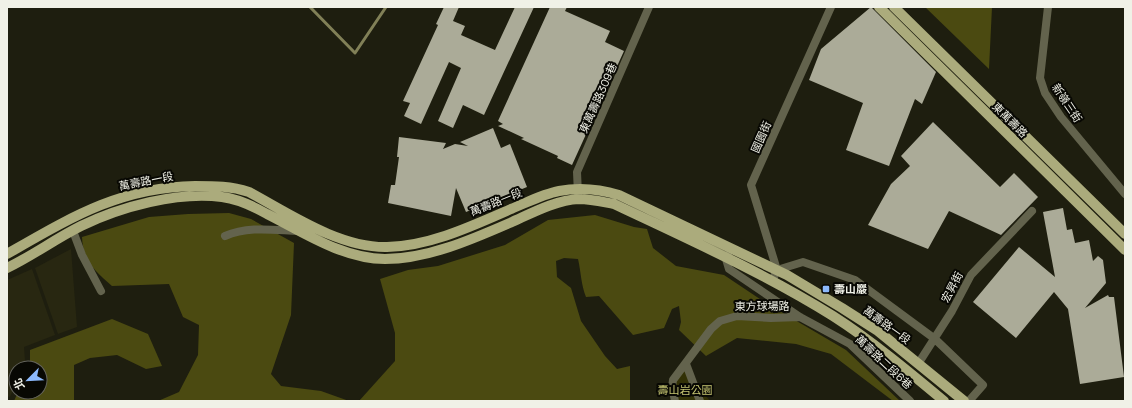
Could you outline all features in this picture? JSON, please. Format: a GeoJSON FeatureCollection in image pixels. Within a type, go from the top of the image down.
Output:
{"type":"FeatureCollection","features":[{"type":"Feature","properties":{"kind":"main road","name":"東萬壽路"},"geometry":{"type":"LineString","coordinates":[[879,7],[1125,250]]}},
{"type":"Feature","properties":{"kind":"main road","name":"東萬壽路"},"geometry":{"type":"LineString","coordinates":[[894,7],[1125,234]]}},
{"type":"Feature","properties":{"kind":"main road","name":"萬壽路一段"},"geometry":{"type":"LineString","coordinates":[[7,254],[90,208],[128,195],[171,186],[228,186],[249,192],[300,226],[346,252],[384,259],[405,257],[435,251],[550,206],[578,199],[614,204],[772,281],[833,316],[870,342],[944,401]]}},
{"type":"Feature","properties":{"kind":"main road","name":"萬壽路一段"},"geometry":{"type":"LineString","coordinates":[[7,268],[73,230],[112,212],[130,206],[206,196],[222,197],[246,203],[300,226],[360,243],[386,247],[420,243],[452,233],[558,191],[579,189],[601,190],[619,195],[777,270],[878,331],[964,401]]}},
{"type":"Feature","properties":{"kind":"street","name":"東萬壽路309巷"},"geometry":{"type":"LineString","coordinates":[[578,199],[579,189],[577,172],[649,7]]}},
{"type":"Feature","properties":{"kind":"street","name":"國園街"},"geometry":{"type":"LineString","coordinates":[[777,270],[751,185],[831,7]]}},
{"type":"Feature","properties":{"kind":"street","name":"新嶺三街"},"geometry":{"type":"LineString","coordinates":[[1048,7],[1040,78],[1045,93],[1061,117],[1125,194]]}},
{"type":"Feature","properties":{"kind":"street","name":"宏昇街"},"geometry":{"type":"LineString","coordinates":[[918,364],[935,339],[971,275],[1032,211]]}},
{"type":"Feature","properties":{"kind":"street"},"geometry":{"type":"LineString","coordinates":[[225,236],[237,231],[300,226]]}},
{"type":"Feature","properties":{"kind":"street"},"geometry":{"type":"LineString","coordinates":[[73,230],[82,255],[101,291]]}},
{"type":"Feature","properties":{"kind":"street"},"geometry":{"type":"LineString","coordinates":[[726,258],[731,249]]}},
{"type":"Feature","properties":{"kind":"street","name":"東方球場路"},"geometry":{"type":"LineString","coordinates":[[726,258],[729,269],[800,317]]}},
{"type":"Feature","properties":{"kind":"street"},"geometry":{"type":"LineString","coordinates":[[772,281],[777,270],[804,262],[855,280],[935,339],[983,385],[969,401]]}},
{"type":"Feature","properties":{"kind":"street","name":"東方球場路"},"geometry":{"type":"LineString","coordinates":[[675,401],[672,386],[673,380],[711,329],[720,320],[729,317],[800,317]]}},
{"type":"Feature","properties":{"kind":"street","name":"萬壽路二段6巷"},"geometry":{"type":"LineString","coordinates":[[800,317],[850,344],[910,401]]}},
{"type":"Feature","properties":{"kind":"street"},"geometry":{"type":"LineString","coordinates":[[686,364],[700,401]]}},
{"type":"Feature","properties":{"kind":"shaded area"},"geometry":{"type":"Polygon","coordinates":[[[925,7],[992,7],[989,69],[925,7]]]}},
{"type":"Feature","properties":{"kind":"shaded area"},"geometry":{"type":"Polygon","coordinates":[[[229,213],[251,219],[294,243],[291,315],[271,374],[281,386],[321,391],[349,401],[158,401],[179,392],[198,355],[199,325],[183,317],[169,284],[112,286],[95,270],[87,259],[82,237],[149,217],[229,213]]]}},
{"type":"Feature","properties":{"kind":"shaded area"},"geometry":{"type":"Polygon","coordinates":[[[595,215],[634,227],[647,229],[653,248],[676,266],[724,275],[766,303],[846,350],[900,401],[893,401],[831,354],[796,344],[737,338],[706,356],[679,330],[681,322],[679,306],[672,309],[664,328],[633,335],[599,296],[586,297],[578,259],[564,258],[556,261],[557,277],[571,288],[581,321],[605,356],[617,369],[630,366],[630,401],[359,401],[395,361],[395,333],[380,279],[408,270],[438,266],[505,245],[548,220],[595,215]]]}},
{"type":"Feature","properties":{"kind":"shaded area"},"geometry":{"type":"Polygon","coordinates":[[[71,249],[77,327],[58,334],[35,268],[71,249]]]}},
{"type":"Feature","properties":{"kind":"shaded area"},"geometry":{"type":"Polygon","coordinates":[[[32,269],[55,335],[24,347],[25,360],[8,360],[8,396],[7,396],[7,280],[32,269]]]}},
{"type":"Feature","properties":{"kind":"shaded area"},"geometry":{"type":"Polygon","coordinates":[[[112,319],[148,334],[162,366],[146,369],[117,355],[90,358],[74,365],[74,401],[14,401],[48,400],[48,360],[30,360],[30,350],[112,319]]]}},
{"type":"Feature","properties":{"kind":"green space","name":"壽山岩公園"},"geometry":{"type":"Polygon","coordinates":[[[683,368],[710,401],[676,401],[673,380],[683,368]]]}},
{"type":"Feature","properties":{"kind":"building"},"geometry":{"type":"Polygon","coordinates":[[[444,7],[459,7],[453,21],[465,26],[461,35],[495,50],[515,7],[534,7],[484,115],[463,105],[453,128],[438,121],[461,68],[449,62],[421,124],[404,116],[410,103],[403,101],[438,25],[436,24],[444,7]]]}},
{"type":"Feature","properties":{"kind":"building"},"geometry":{"type":"Polygon","coordinates":[[[550,7],[567,7],[565,11],[610,31],[605,42],[624,51],[572,165],[557,158],[558,156],[521,139],[524,138],[498,126],[503,124],[498,121],[550,7]]]}},
{"type":"Feature","properties":{"kind":"building"},"geometry":{"type":"Polygon","coordinates":[[[871,7],[936,72],[922,104],[915,99],[889,166],[846,150],[863,103],[809,80],[821,49],[871,7]]]}},
{"type":"Feature","properties":{"kind":"building"},"geometry":{"type":"Polygon","coordinates":[[[933,122],[1000,187],[1014,173],[1038,197],[1001,235],[949,211],[928,249],[868,225],[891,184],[910,166],[901,156],[933,122]]]}},
{"type":"Feature","properties":{"kind":"building"},"geometry":{"type":"Polygon","coordinates":[[[493,128],[501,148],[510,144],[527,187],[466,212],[456,188],[451,216],[388,203],[391,185],[395,185],[399,157],[397,157],[399,137],[446,143],[443,149],[455,144],[468,146],[460,142],[493,128]]]}},
{"type":"Feature","properties":{"kind":"building"},"geometry":{"type":"Polygon","coordinates":[[[1063,208],[1067,230],[1072,229],[1075,243],[1089,240],[1093,261],[1098,256],[1103,260],[1106,283],[1085,308],[1108,295],[1109,297],[1114,297],[1124,377],[1080,384],[1068,309],[1054,292],[1016,338],[973,302],[1019,247],[1055,277],[1043,212],[1063,208]]]}},
{"type":"Feature","properties":{"kind":"waterway"},"geometry":{"type":"LineString","coordinates":[[310,7],[355,53],[386,7]]}},
{"type":"Feature","properties":{"kind":"place","name":"壽山巖"},"geometry":{"type":"Point","coordinates":[826,289]}}]}
